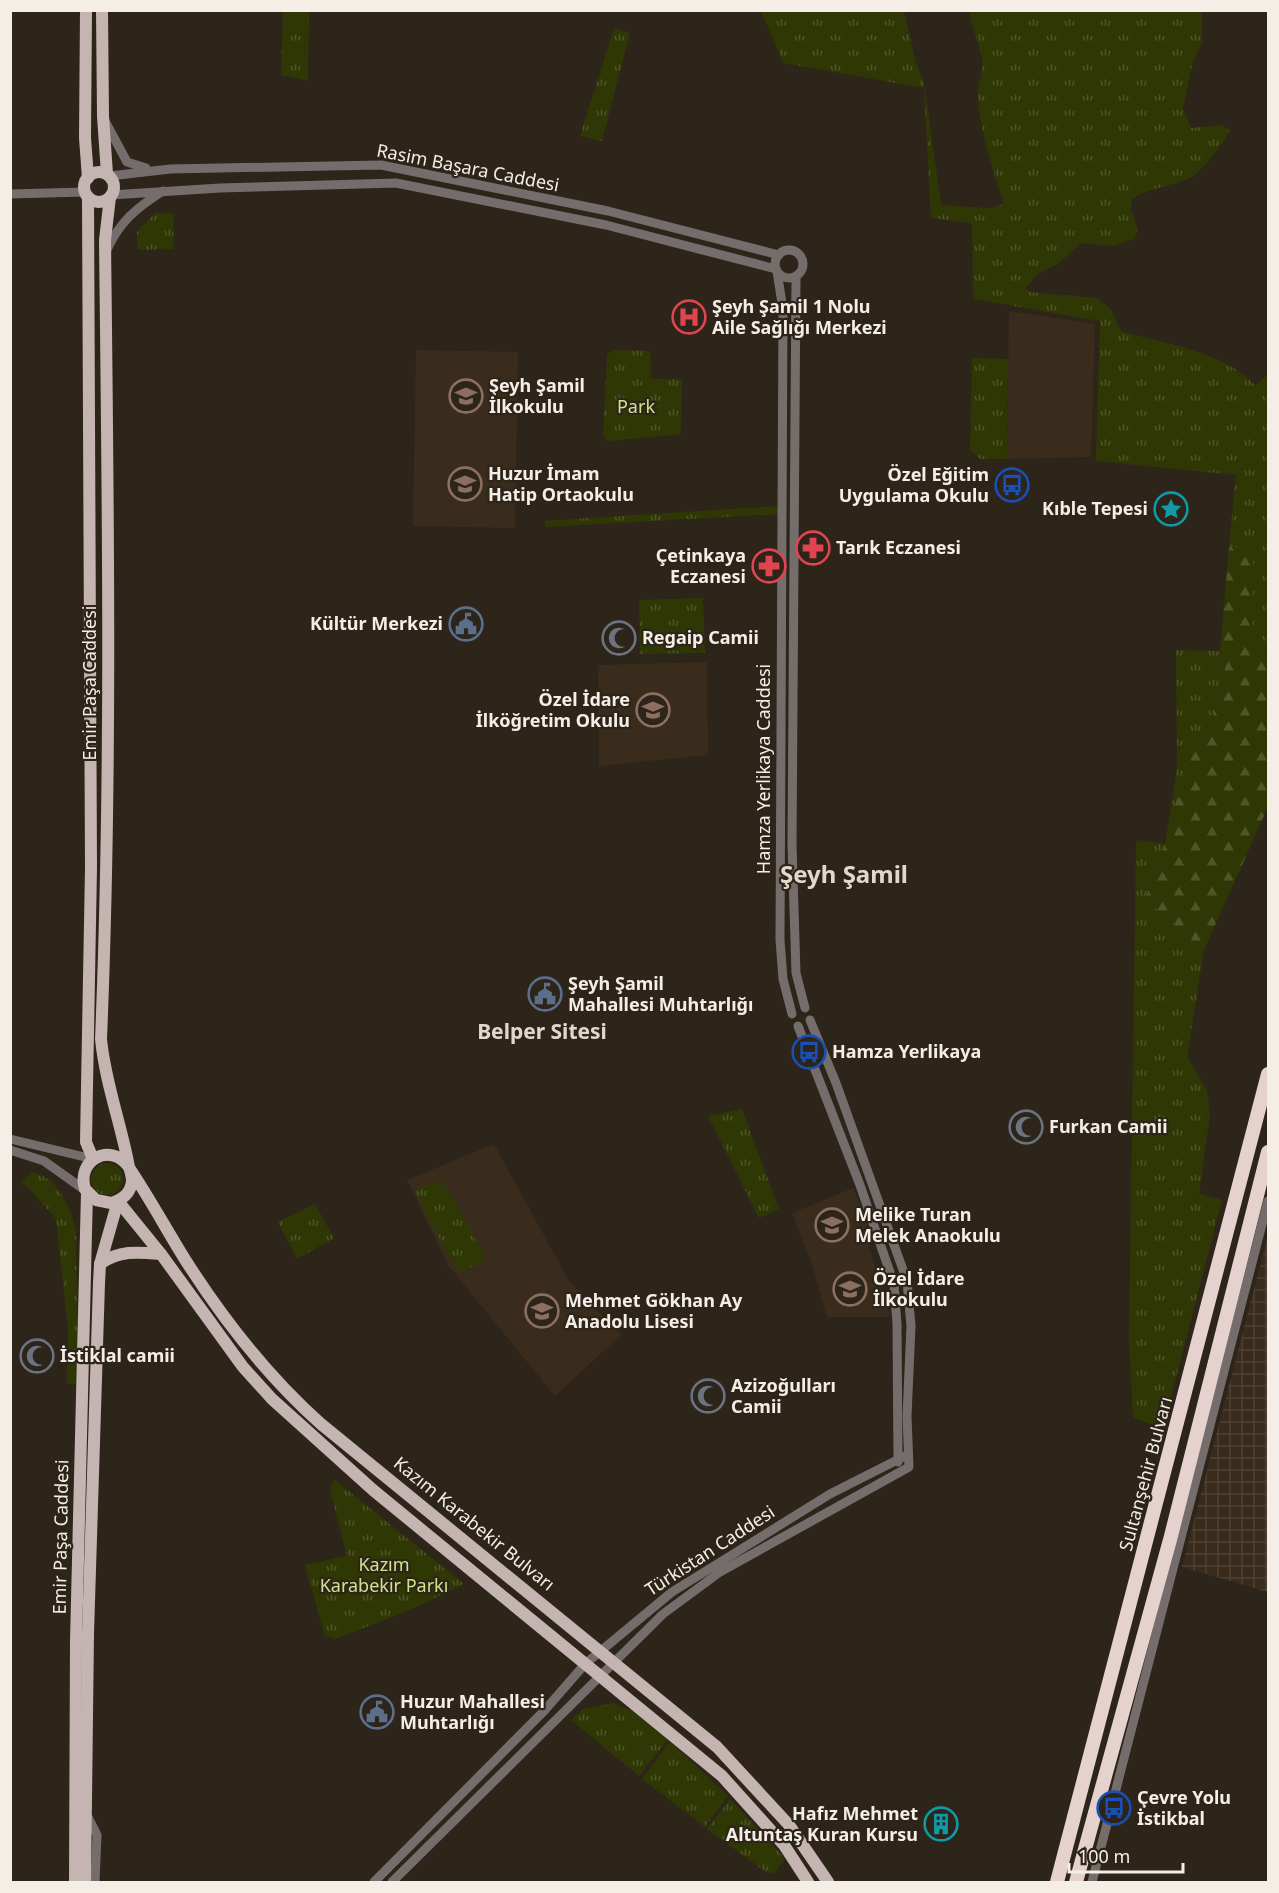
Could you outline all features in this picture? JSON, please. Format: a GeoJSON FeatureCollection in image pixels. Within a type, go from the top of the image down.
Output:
{"type":"FeatureCollection","features":[{"type":"Feature","properties":{"kind":"highway","name":"Sultanşehir Bulvarı"},"geometry":{"type":"LineString","coordinates":[[1057,1882],[1269,1074]]}},
{"type":"Feature","properties":{"kind":"highway"},"geometry":{"type":"LineString","coordinates":[[1076,1882],[1171,1536],[1269,1152]]}},
{"type":"Feature","properties":{"kind":"main road"},"geometry":{"type":"LineString","coordinates":[[86,10],[87,194],[101,202],[111,196],[114,183],[108,175],[103,116],[102,10]]}},
{"type":"Feature","properties":{"kind":"main road"},"geometry":{"type":"LineString","coordinates":[[87,178],[95,173],[108,175]]}},
{"type":"Feature","properties":{"kind":"main road","name":"Emir Paşa Caddesi"},"geometry":{"type":"LineString","coordinates":[[87,194],[91,868],[86,1142],[93,1159]]}},
{"type":"Feature","properties":{"kind":"main road","name":"Emir Paşa Caddesi"},"geometry":{"type":"LineString","coordinates":[[111,196],[105,254],[109,699],[101,1039],[128,1166]]}},
{"type":"Feature","properties":{"kind":"main road"},"geometry":{"type":"LineString","coordinates":[[110,1154],[120,1158],[128,1166],[132,1177],[130,1188],[118,1201],[100,1202],[87,1192],[83,1175],[93,1159],[110,1154]]}},
{"type":"Feature","properties":{"kind":"main road","name":"Kazım Karabekir Bulvarı"},"geometry":{"type":"LineString","coordinates":[[128,1166],[224,1318],[283,1388],[325,1427],[602,1650],[717,1747],[789,1825],[828,1882]]}},
{"type":"Feature","properties":{"kind":"main road","name":"Emir Paşa Caddesi"},"geometry":{"type":"LineString","coordinates":[[75,1882],[76,1641],[87,1192]]}},
{"type":"Feature","properties":{"kind":"main road","name":"Emir Paşa Caddesi"},"geometry":{"type":"LineString","coordinates":[[85,1882],[88,1817],[88,1634],[100,1264],[118,1201]]}},
{"type":"Feature","properties":{"kind":"main road","name":"Kazım Karabekir Bulvarı"},"geometry":{"type":"LineString","coordinates":[[118,1201],[161,1254],[243,1367],[300,1427],[722,1776],[784,1845],[808,1882]]}},
{"type":"Feature","properties":{"kind":"main road"},"geometry":{"type":"LineString","coordinates":[[100,1264],[108,1258],[127,1252],[161,1254]]}},
{"type":"Feature","properties":{"kind":"street"},"geometry":{"type":"LineString","coordinates":[[103,116],[127,162],[136,166],[170,169]]}},
{"type":"Feature","properties":{"kind":"street","name":"Rasim Başara Caddesi"},"geometry":{"type":"LineString","coordinates":[[108,175],[170,169],[381,165],[608,211],[779,255]]}},
{"type":"Feature","properties":{"kind":"street","name":"Rasim Başara Caddesi"},"geometry":{"type":"LineString","coordinates":[[111,196],[164,191],[396,183],[606,225],[777,270]]}},
{"type":"Feature","properties":{"kind":"street"},"geometry":{"type":"LineString","coordinates":[[105,254],[126,218],[164,191]]}},
{"type":"Feature","properties":{"kind":"street"},"geometry":{"type":"LineString","coordinates":[[10,194],[87,194]]}},
{"type":"Feature","properties":{"kind":"street"},"geometry":{"type":"LineString","coordinates":[[790,250],[800,255],[803,266],[796,276],[787,278],[777,270],[779,255],[790,250]]}},
{"type":"Feature","properties":{"kind":"street","name":"Hamza Yerlikaya Caddesi"},"geometry":{"type":"LineString","coordinates":[[777,270],[783,310],[780,940],[783,980],[792,1014]]}},
{"type":"Feature","properties":{"kind":"street","name":"Hamza Yerlikaya Caddesi"},"geometry":{"type":"LineString","coordinates":[[796,276],[792,844],[796,973],[805,1008]]}},
{"type":"Feature","properties":{"kind":"street"},"geometry":{"type":"LineString","coordinates":[[899,1472],[903,1457],[911,1326],[906,1281],[836,1083],[810,1020],[810,1013],[805,1008],[798,1008],[792,1014],[792,1020],[798,1026],[860,1185],[894,1284],[903,1457]]}},
{"type":"Feature","properties":{"kind":"street"},"geometry":{"type":"LineString","coordinates":[[798,1026],[805,1025],[810,1020]]}},
{"type":"Feature","properties":{"kind":"street"},"geometry":{"type":"LineString","coordinates":[[10,1139],[93,1159]]}},
{"type":"Feature","properties":{"kind":"street"},"geometry":{"type":"LineString","coordinates":[[10,1150],[44,1161],[87,1192]]}},
{"type":"Feature","properties":{"kind":"street"},"geometry":{"type":"LineString","coordinates":[[1092,1882],[1269,1201]]}},
{"type":"Feature","properties":{"kind":"street","name":"Türkistan Caddesi"},"geometry":{"type":"LineString","coordinates":[[374,1882],[544,1711],[585,1664],[672,1592],[830,1494],[903,1457],[909,1467],[720,1572],[663,1614],[392,1882]]}},
{"type":"Feature","properties":{"kind":"street"},"geometry":{"type":"LineString","coordinates":[[88,1817],[97,1835],[95,1882]]}},
{"type":"Feature","properties":{"kind":"street"},"geometry":{"type":"LineString","coordinates":[[70,1882],[70,1860],[76,1834]]}},
{"type":"Feature","properties":{"kind":"shaded area"},"geometry":{"type":"Polygon","coordinates":[[[1009,311],[1095,324],[1091,457],[1007,459],[1009,311]]]}},
{"type":"Feature","properties":{"kind":"shaded area"},"geometry":{"type":"Polygon","coordinates":[[[416,350],[518,352],[515,528],[413,526],[416,350]]]}},
{"type":"Feature","properties":{"kind":"shaded area","name":"Özel İdare İlköğretim Okulu"},"geometry":{"type":"Polygon","coordinates":[[[707,662],[708,755],[599,766],[598,665],[707,662]]]}},
{"type":"Feature","properties":{"kind":"shaded area"},"geometry":{"type":"Polygon","coordinates":[[[494,1144],[569,1281],[621,1335],[555,1396],[448,1265],[407,1180],[494,1144]]]}},
{"type":"Feature","properties":{"kind":"shaded area"},"geometry":{"type":"Polygon","coordinates":[[[853,1188],[872,1237],[867,1239],[890,1317],[827,1317],[811,1261],[792,1213],[853,1188]]]}},
{"type":"Feature","properties":{"kind":"shaded area"},"geometry":{"type":"Polygon","coordinates":[[[1268,1235],[1268,1592],[1182,1567],[1268,1235]]]}},
{"type":"Feature","properties":{"kind":"green space"},"geometry":{"type":"Polygon","coordinates":[[[283,11],[309,11],[308,81],[281,75],[283,11]]]}},
{"type":"Feature","properties":{"kind":"green space"},"geometry":{"type":"Polygon","coordinates":[[[761,11],[904,11],[916,63],[924,83],[941,205],[988,208],[1004,204],[981,119],[978,91],[982,71],[981,53],[970,11],[1202,11],[1202,43],[1193,61],[1183,109],[1191,128],[1222,125],[1230,131],[1227,136],[1195,175],[1132,199],[1131,210],[1138,229],[1134,239],[1113,246],[1081,243],[1058,264],[1037,274],[1026,288],[1029,292],[1096,298],[1110,308],[1121,331],[1210,356],[1242,373],[1255,385],[1268,375],[1268,652],[1253,650],[1253,549],[1229,547],[1236,475],[1096,461],[1100,321],[973,299],[972,223],[931,218],[924,88],[783,63],[761,11]]]}},
{"type":"Feature","properties":{"kind":"green space"},"geometry":{"type":"Polygon","coordinates":[[[614,28],[630,33],[602,141],[580,136],[614,28]]]}},
{"type":"Feature","properties":{"kind":"green space"},"geometry":{"type":"Polygon","coordinates":[[[155,213],[174,214],[173,249],[138,250],[137,232],[155,213]]]}},
{"type":"Feature","properties":{"kind":"green space","name":"Park"},"geometry":{"type":"Polygon","coordinates":[[[612,350],[650,351],[651,379],[682,379],[681,434],[608,441],[603,437],[607,355],[612,350]]]}},
{"type":"Feature","properties":{"kind":"green space"},"geometry":{"type":"Polygon","coordinates":[[[972,358],[1008,359],[1007,459],[980,459],[970,450],[972,358]]]}},
{"type":"Feature","properties":{"kind":"green space"},"geometry":{"type":"Polygon","coordinates":[[[778,506],[779,514],[545,527],[545,521],[778,506]]]}},
{"type":"Feature","properties":{"kind":"green space"},"geometry":{"type":"Polygon","coordinates":[[[1229,547],[1253,549],[1253,650],[1268,652],[1268,807],[1204,950],[1145,899],[1165,844],[1189,753],[1193,743],[1206,745],[1226,664],[1220,651],[1229,547]]]}},
{"type":"Feature","properties":{"kind":"green space"},"geometry":{"type":"Polygon","coordinates":[[[703,598],[705,653],[640,654],[639,600],[703,598]]]}},
{"type":"Feature","properties":{"kind":"green space"},"geometry":{"type":"Polygon","coordinates":[[[1176,650],[1220,651],[1226,664],[1206,745],[1193,743],[1165,844],[1177,769],[1176,650]]]}},
{"type":"Feature","properties":{"kind":"green space"},"geometry":{"type":"Polygon","coordinates":[[[1136,840],[1165,844],[1145,899],[1204,950],[1187,1057],[1207,1090],[1210,1115],[1199,1194],[1222,1200],[1163,1428],[1133,1418],[1129,1338],[1136,840]]]}},
{"type":"Feature","properties":{"kind":"green space"},"geometry":{"type":"Polygon","coordinates":[[[742,1109],[779,1209],[759,1218],[708,1116],[742,1109]]]}},
{"type":"Feature","properties":{"kind":"green space"},"geometry":{"type":"Polygon","coordinates":[[[107,1163],[118,1168],[123,1179],[118,1190],[107,1195],[96,1190],[91,1179],[96,1168],[107,1163]]]}},
{"type":"Feature","properties":{"kind":"green space"},"geometry":{"type":"Polygon","coordinates":[[[31,1172],[49,1180],[56,1186],[67,1203],[76,1231],[78,1384],[67,1384],[68,1329],[56,1219],[27,1186],[21,1184],[31,1172]]]}},
{"type":"Feature","properties":{"kind":"green space"},"geometry":{"type":"Polygon","coordinates":[[[437,1181],[443,1184],[450,1193],[487,1260],[460,1272],[448,1255],[415,1191],[437,1181]]]}},
{"type":"Feature","properties":{"kind":"green space"},"geometry":{"type":"Polygon","coordinates":[[[315,1204],[334,1238],[297,1259],[278,1222],[315,1204]]]}},
{"type":"Feature","properties":{"kind":"green space","name":"Kazım Karabekir Parkı"},"geometry":{"type":"Polygon","coordinates":[[[335,1480],[464,1584],[408,1611],[335,1639],[325,1636],[305,1565],[347,1556],[331,1494],[331,1485],[335,1480]]]}},
{"type":"Feature","properties":{"kind":"green space"},"geometry":{"type":"Polygon","coordinates":[[[613,1703],[640,1714],[669,1738],[639,1776],[571,1720],[583,1709],[613,1703]]]}},
{"type":"Feature","properties":{"kind":"green space"},"geometry":{"type":"Polygon","coordinates":[[[670,1741],[728,1796],[705,1827],[642,1779],[670,1741]]]}},
{"type":"Feature","properties":{"kind":"green space"},"geometry":{"type":"Polygon","coordinates":[[[730,1799],[782,1855],[784,1860],[775,1873],[766,1872],[707,1829],[730,1799]]]}},
{"type":"Feature","properties":{"kind":"place","name":"Şeyh Şamil 1 Nolu Aile Sağlığı Merkezi"},"geometry":{"type":"Point","coordinates":[689,317]}},
{"type":"Feature","properties":{"kind":"place","name":"Şeyh Şamil İlkokulu"},"geometry":{"type":"Point","coordinates":[466,396]}},
{"type":"Feature","properties":{"kind":"place","name":"Huzur İmam Hatip Ortaokulu"},"geometry":{"type":"Point","coordinates":[465,484]}},
{"type":"Feature","properties":{"kind":"place","name":"Özel Eğitim Uygulama Okulu"},"geometry":{"type":"Point","coordinates":[1012,485]}},
{"type":"Feature","properties":{"kind":"place","name":"Kıble Tepesi"},"geometry":{"type":"Point","coordinates":[1171,509]}},
{"type":"Feature","properties":{"kind":"place","name":"Tarık Eczanesi"},"geometry":{"type":"Point","coordinates":[813,548]}},
{"type":"Feature","properties":{"kind":"place","name":"Çetinkaya Eczanesi"},"geometry":{"type":"Point","coordinates":[769,566]}},
{"type":"Feature","properties":{"kind":"place","name":"Kültür Merkezi"},"geometry":{"type":"Point","coordinates":[466,624]}},
{"type":"Feature","properties":{"kind":"place","name":"Regaip Camii"},"geometry":{"type":"Point","coordinates":[619,638]}},
{"type":"Feature","properties":{"kind":"place","name":"Özel İdare İlköğretim Okulu"},"geometry":{"type":"Point","coordinates":[653,710]}},
{"type":"Feature","properties":{"kind":"place","name":"Şeyh Şamil Mahallesi Muhtarlığı"},"geometry":{"type":"Point","coordinates":[545,994]}},
{"type":"Feature","properties":{"kind":"place","name":"Hamza Yerlikaya"},"geometry":{"type":"Point","coordinates":[809,1052]}},
{"type":"Feature","properties":{"kind":"place","name":"Furkan Camii"},"geometry":{"type":"Point","coordinates":[1026,1127]}},
{"type":"Feature","properties":{"kind":"place","name":"Melike Turan Melek Anaokulu"},"geometry":{"type":"Point","coordinates":[832,1225]}},
{"type":"Feature","properties":{"kind":"place","name":"Özel İdare İlkokulu"},"geometry":{"type":"Point","coordinates":[850,1289]}},
{"type":"Feature","properties":{"kind":"place","name":"Mehmet Gökhan Ay Anadolu Lisesi"},"geometry":{"type":"Point","coordinates":[542,1311]}},
{"type":"Feature","properties":{"kind":"place","name":"İstiklal camii"},"geometry":{"type":"Point","coordinates":[37,1356]}},
{"type":"Feature","properties":{"kind":"place","name":"Azizoğulları Camii"},"geometry":{"type":"Point","coordinates":[708,1396]}},
{"type":"Feature","properties":{"kind":"place","name":"Huzur Mahallesi Muhtarlığı"},"geometry":{"type":"Point","coordinates":[377,1712]}},
{"type":"Feature","properties":{"kind":"place","name":"Çevre Yolu İstikbal"},"geometry":{"type":"Point","coordinates":[1114,1808]}},
{"type":"Feature","properties":{"kind":"place","name":"Hafız Mehmet Altuntaş Kuran Kursu"},"geometry":{"type":"Point","coordinates":[941,1824]}},
{"type":"Feature","properties":{"kind":"district","name":"Şeyh Şamil"},"geometry":{"type":"Point","coordinates":[844,875]}},
{"type":"Feature","properties":{"kind":"district","name":"Belper Sitesi"},"geometry":{"type":"Point","coordinates":[542,1032]}}]}
